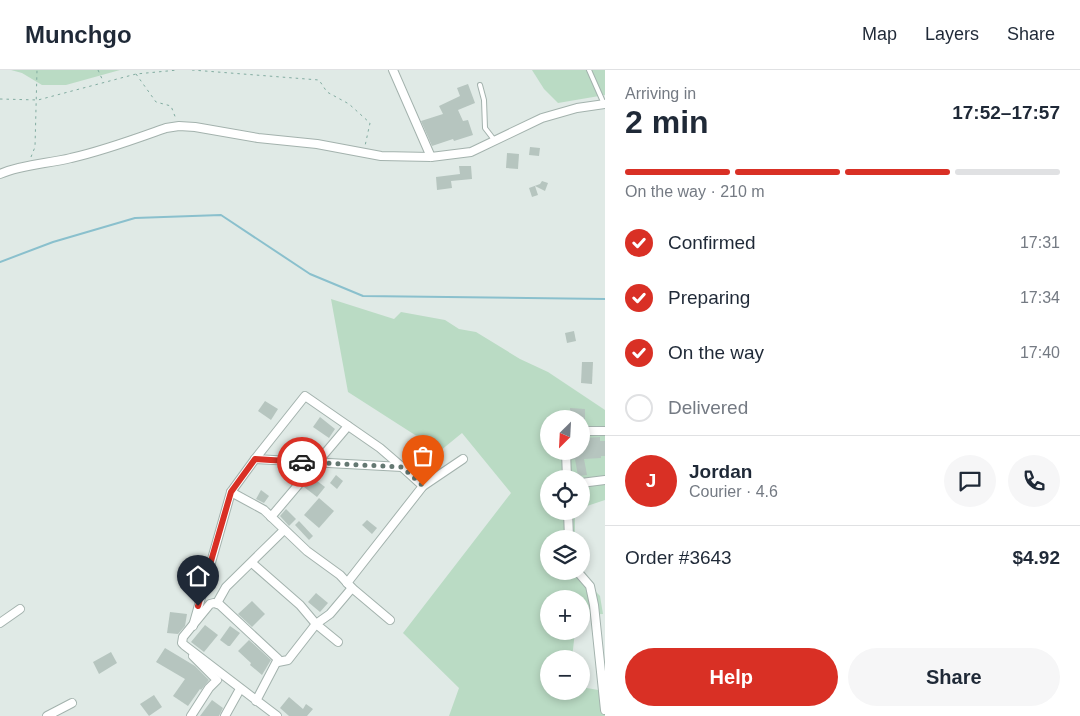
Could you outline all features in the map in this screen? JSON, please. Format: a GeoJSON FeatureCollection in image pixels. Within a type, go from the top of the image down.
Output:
{"type":"FeatureCollection","features":[{"type":"Feature","properties":{"kind":"street"},"geometry":{"type":"LineString","coordinates":[[393,70],[431,157]]}},
{"type":"Feature","properties":{"kind":"street"},"geometry":{"type":"LineString","coordinates":[[0,174],[28,165],[70,159],[166,128],[179,126],[258,138],[317,144],[364,154],[431,157],[471,152],[542,118],[577,108],[604,104]]}},
{"type":"Feature","properties":{"kind":"street"},"geometry":{"type":"LineString","coordinates":[[193,626],[231,492],[305,396],[380,448],[423,486]]}},
{"type":"Feature","properties":{"kind":"street"},"geometry":{"type":"LineString","coordinates":[[271,517],[348,426]]}},
{"type":"Feature","properties":{"kind":"street"},"geometry":{"type":"LineString","coordinates":[[590,431],[605,431]]}},
{"type":"Feature","properties":{"kind":"street"},"geometry":{"type":"LineString","coordinates":[[255,459],[402,467]]}},
{"type":"Feature","properties":{"kind":"street"},"geometry":{"type":"LineString","coordinates":[[278,662],[288,660],[316,624],[330,614],[349,585],[423,486],[463,459]]}},
{"type":"Feature","properties":{"kind":"street"},"geometry":{"type":"LineString","coordinates":[[590,482],[605,480]]}},
{"type":"Feature","properties":{"kind":"street"},"geometry":{"type":"LineString","coordinates":[[231,492],[264,510],[284,530],[340,575],[390,620]]}},
{"type":"Feature","properties":{"kind":"street"},"geometry":{"type":"LineString","coordinates":[[217,603],[226,588],[284,530]]}},
{"type":"Feature","properties":{"kind":"street"},"geometry":{"type":"LineString","coordinates":[[252,563],[300,605],[316,624],[338,642]]}},
{"type":"Feature","properties":{"kind":"street"},"geometry":{"type":"LineString","coordinates":[[585,580],[590,586],[593,598],[605,710]]}},
{"type":"Feature","properties":{"kind":"street"},"geometry":{"type":"LineString","coordinates":[[191,716],[216,680],[182,643],[183,637],[210,604],[217,603]]}},
{"type":"Feature","properties":{"kind":"street"},"geometry":{"type":"LineString","coordinates":[[217,603],[276,656],[278,662],[256,701]]}},
{"type":"Feature","properties":{"kind":"street"},"geometry":{"type":"LineString","coordinates":[[0,624],[20,609]]}},
{"type":"Feature","properties":{"kind":"street"},"geometry":{"type":"LineString","coordinates":[[186,647],[277,716]]}},
{"type":"Feature","properties":{"kind":"street"},"geometry":{"type":"LineString","coordinates":[[226,716],[240,688]]}},
{"type":"Feature","properties":{"kind":"street"},"geometry":{"type":"LineString","coordinates":[[47,716],[72,703]]}},
{"type":"Feature","properties":{"kind":"lane"},"geometry":{"type":"LineString","coordinates":[[589,70],[604,104]]}},
{"type":"Feature","properties":{"kind":"lane"},"geometry":{"type":"LineString","coordinates":[[480,85],[484,100],[484,128],[495,141]]}},
{"type":"Feature","properties":{"kind":"path"},"geometry":{"type":"LineString","coordinates":[[28,165],[36,147],[37,70]]}},
{"type":"Feature","properties":{"kind":"path"},"geometry":{"type":"LineString","coordinates":[[98,70],[103,82]]}},
{"type":"Feature","properties":{"kind":"path"},"geometry":{"type":"LineString","coordinates":[[0,99],[38,100],[136,74],[178,70]]}},
{"type":"Feature","properties":{"kind":"path"},"geometry":{"type":"LineString","coordinates":[[192,70],[319,80],[327,92],[349,104],[370,123],[364,154]]}},
{"type":"Feature","properties":{"kind":"path"},"geometry":{"type":"LineString","coordinates":[[136,74],[156,102],[171,106],[179,126]]}},
{"type":"Feature","properties":{"kind":"green space"},"geometry":{"type":"Polygon","coordinates":[[[11,70],[120,70],[66,85],[42,85],[22,73],[11,70]]]}},
{"type":"Feature","properties":{"kind":"green space"},"geometry":{"type":"Polygon","coordinates":[[[532,70],[605,70],[605,95],[558,103],[544,89],[532,70]]]}},
{"type":"Feature","properties":{"kind":"green space"},"geometry":{"type":"Polygon","coordinates":[[[331,299],[394,319],[401,312],[445,320],[459,329],[476,332],[520,359],[548,372],[605,410],[605,500],[590,505],[590,470],[540,470],[540,520],[575,520],[575,530],[540,530],[540,580],[585,580],[600,596],[603,614],[590,615],[590,590],[540,590],[540,640],[574,640],[573,650],[540,650],[540,700],[590,700],[590,689],[604,691],[605,716],[449,716],[459,688],[403,633],[511,493],[462,433],[440,451],[348,392],[331,299]]]}},
{"type":"Feature","properties":{"kind":"building"},"geometry":{"type":"Polygon","coordinates":[[[468,84],[475,103],[458,110],[463,121],[468,120],[473,135],[432,146],[421,121],[443,114],[439,106],[460,96],[457,88],[468,84]]]}},
{"type":"Feature","properties":{"kind":"building"},"geometry":{"type":"Polygon","coordinates":[[[530,147],[540,148],[539,156],[529,155],[530,147]]]}},
{"type":"Feature","properties":{"kind":"building"},"geometry":{"type":"Polygon","coordinates":[[[507,153],[519,154],[518,169],[506,168],[507,153]]]}},
{"type":"Feature","properties":{"kind":"building"},"geometry":{"type":"Polygon","coordinates":[[[459,166],[471,166],[472,179],[451,181],[452,188],[437,190],[436,177],[460,174],[459,166]]]}},
{"type":"Feature","properties":{"kind":"building"},"geometry":{"type":"Polygon","coordinates":[[[542,181],[548,183],[545,191],[535,186],[538,195],[532,197],[529,188],[540,184],[542,181]]]}},
{"type":"Feature","properties":{"kind":"building"},"geometry":{"type":"Polygon","coordinates":[[[574,331],[576,341],[567,343],[565,333],[574,331]]]}},
{"type":"Feature","properties":{"kind":"building"},"geometry":{"type":"Polygon","coordinates":[[[582,362],[593,362],[592,384],[581,383],[582,362]]]}},
{"type":"Feature","properties":{"kind":"building"},"geometry":{"type":"Polygon","coordinates":[[[265,401],[278,409],[271,420],[258,411],[265,401]]]}},
{"type":"Feature","properties":{"kind":"building"},"geometry":{"type":"Polygon","coordinates":[[[570,408],[585,409],[585,410],[570,410],[570,408]]]}},
{"type":"Feature","properties":{"kind":"building"},"geometry":{"type":"Polygon","coordinates":[[[320,417],[335,429],[329,438],[313,427],[320,417]]]}},
{"type":"Feature","properties":{"kind":"building"},"geometry":{"type":"Polygon","coordinates":[[[600,437],[600,441],[605,441],[605,456],[590,459],[590,438],[600,437]]]}},
{"type":"Feature","properties":{"kind":"building"},"geometry":{"type":"Polygon","coordinates":[[[412,447],[420,448],[418,462],[410,461],[412,447]]]}},
{"type":"Feature","properties":{"kind":"building"},"geometry":{"type":"Polygon","coordinates":[[[575,460],[584,460],[586,470],[577,470],[575,460]]]}},
{"type":"Feature","properties":{"kind":"building"},"geometry":{"type":"Polygon","coordinates":[[[336,475],[343,481],[337,489],[330,483],[336,475]]]}},
{"type":"Feature","properties":{"kind":"building"},"geometry":{"type":"Polygon","coordinates":[[[312,477],[325,487],[317,497],[304,487],[312,477]]]}},
{"type":"Feature","properties":{"kind":"building"},"geometry":{"type":"Polygon","coordinates":[[[261,490],[269,496],[264,503],[256,499],[261,490]]]}},
{"type":"Feature","properties":{"kind":"building"},"geometry":{"type":"Polygon","coordinates":[[[319,498],[334,511],[319,528],[304,515],[319,498]]]}},
{"type":"Feature","properties":{"kind":"building"},"geometry":{"type":"Polygon","coordinates":[[[286,509],[296,519],[289,526],[280,516],[286,509]]]}},
{"type":"Feature","properties":{"kind":"building"},"geometry":{"type":"Polygon","coordinates":[[[367,520],[377,528],[372,534],[362,525],[367,520]]]}},
{"type":"Feature","properties":{"kind":"building"},"geometry":{"type":"Polygon","coordinates":[[[299,521],[313,536],[309,540],[295,525],[299,521]]]}},
{"type":"Feature","properties":{"kind":"building"},"geometry":{"type":"Polygon","coordinates":[[[316,593],[328,603],[320,612],[308,602],[316,593]]]}},
{"type":"Feature","properties":{"kind":"building"},"geometry":{"type":"Polygon","coordinates":[[[252,601],[265,614],[252,627],[238,614],[252,601]]]}},
{"type":"Feature","properties":{"kind":"building"},"geometry":{"type":"Polygon","coordinates":[[[170,612],[187,614],[185,626],[178,634],[167,633],[170,612]]]}},
{"type":"Feature","properties":{"kind":"building"},"geometry":{"type":"Polygon","coordinates":[[[205,625],[218,635],[204,652],[191,642],[205,625]]]}},
{"type":"Feature","properties":{"kind":"building"},"geometry":{"type":"Polygon","coordinates":[[[230,626],[240,633],[228,646],[220,640],[230,626]]]}},
{"type":"Feature","properties":{"kind":"building"},"geometry":{"type":"Polygon","coordinates":[[[249,640],[271,660],[262,675],[238,651],[249,640]]]}},
{"type":"Feature","properties":{"kind":"building"},"geometry":{"type":"Polygon","coordinates":[[[165,648],[195,666],[209,680],[188,706],[173,696],[185,679],[156,662],[165,648]]]}},
{"type":"Feature","properties":{"kind":"building"},"geometry":{"type":"Polygon","coordinates":[[[111,652],[117,663],[99,674],[93,662],[111,652]]]}},
{"type":"Feature","properties":{"kind":"building"},"geometry":{"type":"Polygon","coordinates":[[[154,695],[162,707],[149,716],[140,704],[154,695]]]}},
{"type":"Feature","properties":{"kind":"building"},"geometry":{"type":"Polygon","coordinates":[[[289,697],[303,709],[306,704],[313,709],[307,716],[289,716],[280,708],[289,697]]]}},
{"type":"Feature","properties":{"kind":"building"},"geometry":{"type":"Polygon","coordinates":[[[212,700],[223,708],[219,716],[200,716],[212,700]]]}},
{"type":"Feature","properties":{"kind":"waterway"},"geometry":{"type":"LineString","coordinates":[[0,262],[53,242],[135,218],[221,215],[310,274],[363,296],[605,299]]}},
{"type":"Feature","properties":{"kind":"way so far"},"geometry":{"type":"LineString","coordinates":[[302,462],[402,467],[423,486]]}},
{"type":"Feature","properties":{"kind":"route"},"geometry":{"type":"LineString","coordinates":[[198,606],[231,492],[255,459],[302,462]]}}]}
